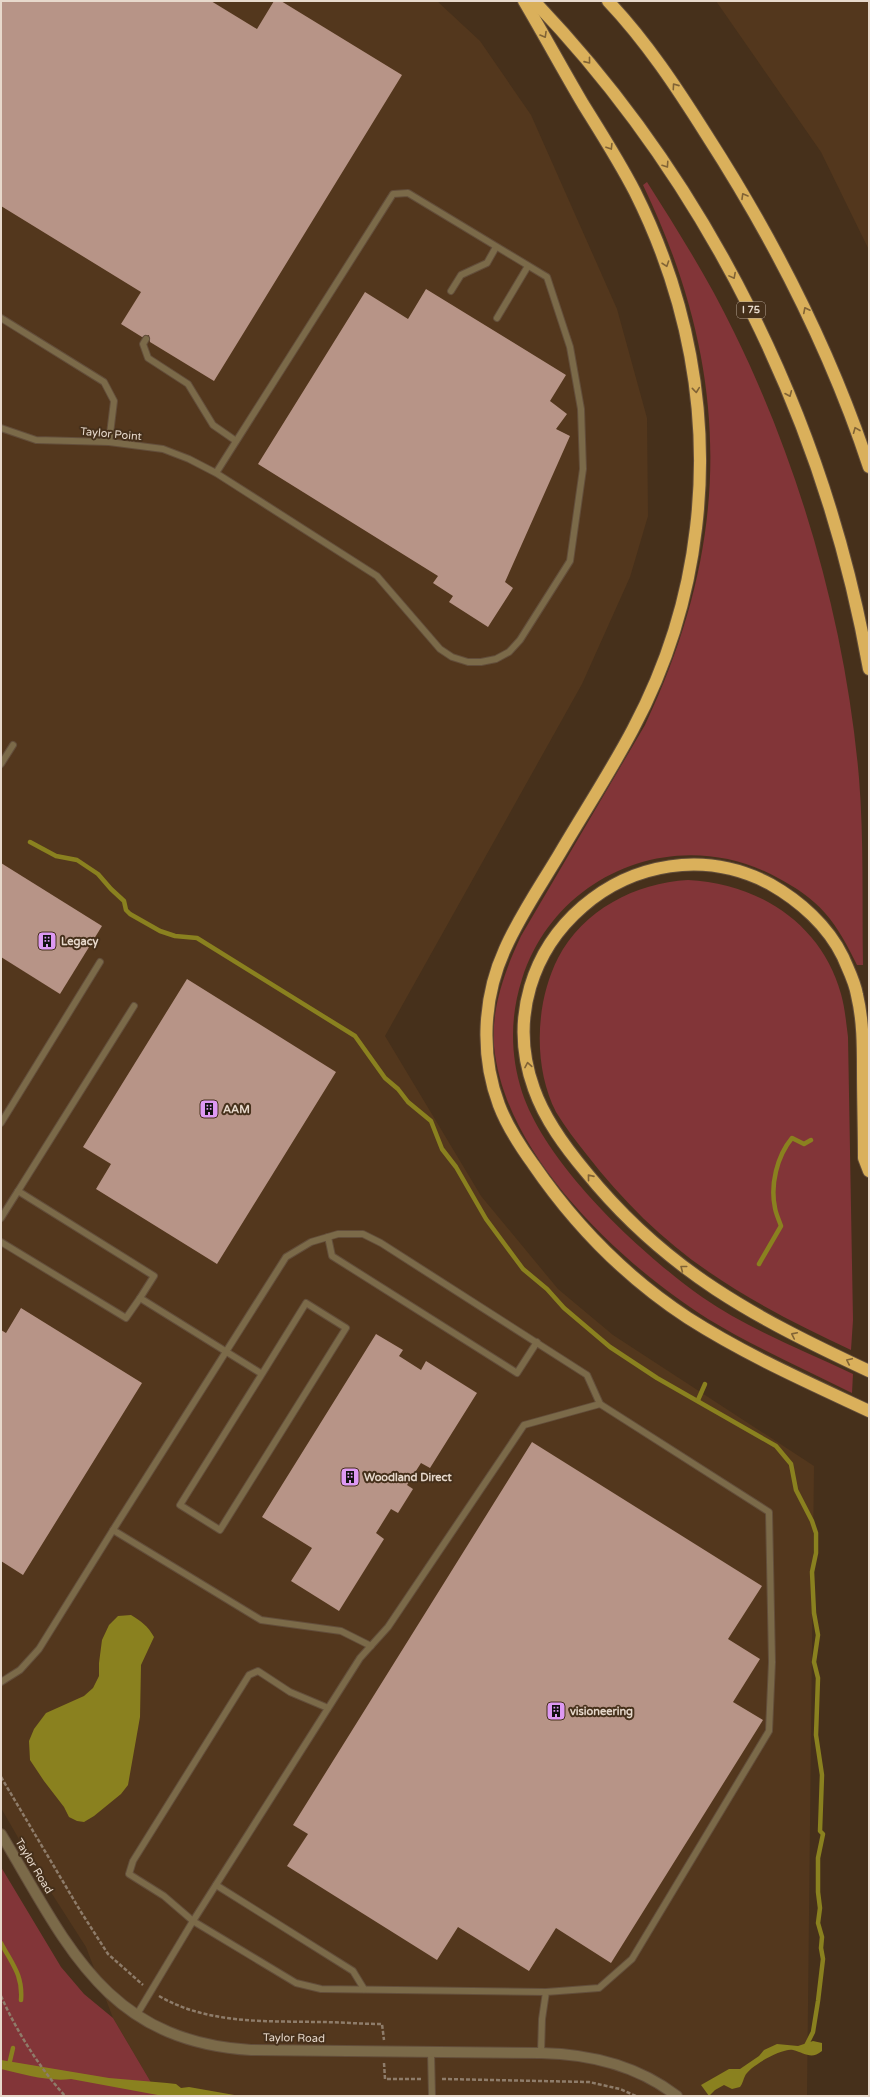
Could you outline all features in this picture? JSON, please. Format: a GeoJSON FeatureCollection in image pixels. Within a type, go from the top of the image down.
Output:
{"type":"FeatureCollection","features":[{"type":"Feature","properties":{"kind":"highway"},"geometry":{"type":"LineString","coordinates":[[524,1],[584,105],[614,152],[635,191],[663,256],[680,308],[691,353],[696,388],[700,455],[696,527],[690,569],[684,599],[661,667],[632,732],[515,929],[497,969],[490,994],[486,1039],[493,1083],[499,1105],[510,1127],[539,1174],[580,1225],[626,1270],[654,1294],[715,1335],[745,1352],[869,1411]]}},
{"type":"Feature","properties":{"kind":"highway","name":"I 75"},"geometry":{"type":"LineString","coordinates":[[534,1],[568,37],[622,103],[654,148],[691,202],[752,311],[774,358],[816,462],[853,591],[869,669]]}},
{"type":"Feature","properties":{"kind":"highway"},"geometry":{"type":"LineString","coordinates":[[608,1],[624,18],[675,86],[731,173],[778,256],[818,336],[860,438],[869,467]]}},
{"type":"Feature","properties":{"kind":"highway"},"geometry":{"type":"LineString","coordinates":[[869,1171],[864,1158],[862,1025],[857,993],[837,948],[817,920],[801,904],[773,886],[740,872],[717,866],[693,864],[648,870],[610,887],[592,898],[562,926],[550,942],[532,981],[525,1017],[525,1049],[528,1069],[534,1089],[554,1130],[593,1182],[639,1230],[663,1252],[716,1291],[738,1305],[775,1326],[869,1371]]}},
{"type":"Feature","properties":{"kind":"street","name":"Taylor Road"},"geometry":{"type":"LineString","coordinates":[[1,1834],[76,1957],[108,1994],[136,2016],[163,2030],[186,2039],[231,2048],[541,2053],[580,2055],[609,2062],[651,2079],[677,2096]]}},
{"type":"Feature","properties":{"kind":"lane","name":"Taylor Point"},"geometry":{"type":"LineString","coordinates":[[1,428],[36,440],[109,442],[163,449],[189,459],[216,473],[377,576],[440,650],[457,658],[480,662],[496,658],[509,652],[520,640],[570,561],[583,468],[581,409],[570,347],[547,278],[408,193],[393,194],[236,441]]}},
{"type":"Feature","properties":{"kind":"lane"},"geometry":{"type":"LineString","coordinates":[[451,291],[461,275],[487,263],[496,247]]}},
{"type":"Feature","properties":{"kind":"lane"},"geometry":{"type":"LineString","coordinates":[[496,318],[528,266]]}},
{"type":"Feature","properties":{"kind":"lane"},"geometry":{"type":"LineString","coordinates":[[1,318],[104,382],[114,401],[109,442]]}},
{"type":"Feature","properties":{"kind":"lane"},"geometry":{"type":"LineString","coordinates":[[146,339],[144,344],[148,358],[188,384],[213,425],[236,441],[216,473]]}},
{"type":"Feature","properties":{"kind":"lane"},"geometry":{"type":"LineString","coordinates":[[1,764],[13,745]]}},
{"type":"Feature","properties":{"kind":"lane"},"geometry":{"type":"LineString","coordinates":[[1,1123],[100,962]]}},
{"type":"Feature","properties":{"kind":"lane"},"geometry":{"type":"LineString","coordinates":[[1,1218],[134,1006]]}},
{"type":"Feature","properties":{"kind":"lane"},"geometry":{"type":"LineString","coordinates":[[1,1242],[126,1318],[154,1276],[18,1191]]}},
{"type":"Feature","properties":{"kind":"lane"},"geometry":{"type":"LineString","coordinates":[[1,1682],[20,1670],[38,1649],[286,1257],[311,1242],[338,1234],[363,1234],[375,1240],[537,1342],[587,1375],[600,1404],[769,1512],[772,1662],[769,1731],[632,1959],[599,1988],[546,1992],[364,1990],[321,1989],[296,1983],[193,1921],[164,1896],[129,1874],[133,1861],[249,1675],[258,1671],[290,1692],[328,1708]]}},
{"type":"Feature","properties":{"kind":"lane"},"geometry":{"type":"LineString","coordinates":[[328,1237],[332,1256],[517,1373],[537,1342]]}},
{"type":"Feature","properties":{"kind":"lane"},"geometry":{"type":"LineString","coordinates":[[140,1298],[262,1374]]}},
{"type":"Feature","properties":{"kind":"lane"},"geometry":{"type":"LineString","coordinates":[[306,1303],[346,1328],[220,1530],[180,1505],[262,1374],[306,1303]]}},
{"type":"Feature","properties":{"kind":"lane"},"geometry":{"type":"LineString","coordinates":[[136,2016],[193,1921],[360,1658],[388,1627],[524,1424],[600,1404]]}},
{"type":"Feature","properties":{"kind":"lane"},"geometry":{"type":"LineString","coordinates":[[113,1530],[261,1620],[341,1631],[370,1646]]}},
{"type":"Feature","properties":{"kind":"lane"},"geometry":{"type":"LineString","coordinates":[[216,1885],[353,1971],[364,1990]]}},
{"type":"Feature","properties":{"kind":"lane"},"geometry":{"type":"LineString","coordinates":[[541,2053],[542,2019],[546,1992]]}},
{"type":"Feature","properties":{"kind":"lane"},"geometry":{"type":"LineString","coordinates":[[431,2052],[432,2096]]}},
{"type":"Feature","properties":{"kind":"path"},"geometry":{"type":"LineString","coordinates":[[1,1996],[10,2016],[36,2059],[65,2096]]}},
{"type":"Feature","properties":{"kind":"path"},"geometry":{"type":"LineString","coordinates":[[384,2066],[385,2080],[431,2079],[589,2082],[620,2089],[636,2096]]}},
{"type":"Feature","properties":{"kind":"shaded area"},"geometry":{"type":"Polygon","coordinates":[[[1,1],[437,1],[480,41],[531,115],[617,309],[647,418],[648,516],[630,577],[582,684],[385,1036],[481,1196],[558,1289],[613,1335],[814,1466],[807,2096],[159,2096],[113,2018],[86,1947],[38,1872],[1,1808],[1,1]]]}},
{"type":"Feature","properties":{"kind":"shaded area"},"geometry":{"type":"Polygon","coordinates":[[[716,1],[869,1],[869,250],[821,152],[716,1]]]}},
{"type":"Feature","properties":{"kind":"shaded area"},"geometry":{"type":"Polygon","coordinates":[[[647,182],[682,237],[734,332],[758,384],[780,438],[800,493],[817,549],[831,606],[853,721],[861,801],[863,965],[857,965],[835,925],[809,898],[778,878],[740,862],[701,856],[662,858],[626,868],[592,886],[562,910],[539,942],[522,979],[515,1007],[513,1036],[515,1064],[522,1092],[534,1120],[552,1149],[573,1177],[624,1232],[677,1279],[720,1309],[757,1329],[853,1374],[852,1393],[761,1348],[708,1319],[674,1296],[639,1268],[605,1237],[572,1203],[543,1166],[519,1127],[502,1087],[494,1046],[495,1018],[500,990],[521,936],[645,725],[674,656],[694,588],[707,521],[710,455],[706,388],[693,321],[672,254],[643,185],[647,182]]]}},
{"type":"Feature","properties":{"kind":"shaded area"},"geometry":{"type":"Polygon","coordinates":[[[688,880],[714,883],[739,889],[762,899],[784,912],[803,928],[819,947],[832,969],[841,994],[848,1037],[853,1320],[851,1350],[796,1323],[743,1294],[709,1272],[675,1247],[614,1188],[600,1172],[563,1123],[556,1112],[549,1094],[543,1075],[540,1055],[541,1015],[550,976],[558,958],[569,941],[581,926],[612,902],[630,893],[649,887],[668,882],[688,880]]]}},
{"type":"Feature","properties":{"kind":"shaded area"},"geometry":{"type":"Polygon","coordinates":[[[131,1615],[144,1624],[154,1637],[141,1665],[140,1717],[128,1785],[121,1794],[94,1816],[84,1822],[77,1821],[69,1817],[64,1807],[30,1760],[29,1741],[34,1729],[46,1713],[84,1696],[93,1688],[99,1676],[102,1640],[109,1625],[118,1616],[131,1615]]]}},
{"type":"Feature","properties":{"kind":"shaded area"},"geometry":{"type":"Polygon","coordinates":[[[1,1867],[61,1967],[84,1994],[113,2018],[159,2096],[1,2096],[1,1867]]]}},
{"type":"Feature","properties":{"kind":"shaded area"},"geometry":{"type":"Polygon","coordinates":[[[813,2041],[822,2043],[822,2051],[818,2054],[811,2055],[793,2050],[782,2051],[753,2067],[745,2076],[740,2087],[732,2089],[724,2085],[715,2090],[709,2096],[701,2085],[729,2069],[740,2069],[759,2056],[764,2050],[777,2044],[798,2046],[813,2041]]]}},
{"type":"Feature","properties":{"kind":"shaded area"},"geometry":{"type":"Polygon","coordinates":[[[1,2060],[109,2078],[176,2084],[181,2088],[189,2087],[240,2096],[163,2096],[71,2079],[63,2080],[27,2075],[1,2069],[1,2060]]]}},
{"type":"Feature","properties":{"kind":"building"},"geometry":{"type":"Polygon","coordinates":[[[1,1],[211,1],[257,29],[274,1],[281,1],[402,75],[214,381],[150,342],[149,335],[142,337],[121,324],[141,292],[1,206],[1,1]]]}},
{"type":"Feature","properties":{"kind":"building"},"geometry":{"type":"Polygon","coordinates":[[[426,289],[566,375],[550,401],[567,414],[556,429],[570,436],[505,582],[513,588],[488,627],[449,602],[453,596],[433,583],[438,576],[258,464],[365,292],[408,319],[426,289]]]}},
{"type":"Feature","properties":{"kind":"building","name":"Legacy"},"geometry":{"type":"Polygon","coordinates":[[[1,863],[102,926],[60,994],[1,957],[1,863]]]}},
{"type":"Feature","properties":{"kind":"building","name":"AAM"},"geometry":{"type":"Polygon","coordinates":[[[187,979],[336,1072],[217,1264],[96,1189],[111,1164],[83,1147],[187,979]]]}},
{"type":"Feature","properties":{"kind":"building"},"geometry":{"type":"Polygon","coordinates":[[[21,1308],[142,1383],[23,1575],[1,1561],[1,1330],[6,1333],[21,1308]]]}},
{"type":"Feature","properties":{"kind":"building","name":"Woodland Direct"},"geometry":{"type":"Polygon","coordinates":[[[376,1334],[403,1350],[399,1356],[421,1370],[426,1361],[477,1393],[430,1468],[421,1463],[407,1485],[413,1489],[398,1513],[391,1509],[376,1533],[384,1539],[339,1611],[291,1581],[312,1548],[262,1517],[376,1334]]]}},
{"type":"Feature","properties":{"kind":"building","name":"visioneering"},"geometry":{"type":"Polygon","coordinates":[[[532,1442],[762,1586],[728,1639],[760,1659],[733,1702],[763,1720],[611,1963],[556,1928],[529,1971],[458,1927],[437,1960],[287,1866],[308,1834],[293,1825],[532,1442]]]}},
{"type":"Feature","properties":{"kind":"waterway"},"geometry":{"type":"LineString","coordinates":[[30,842],[56,856],[77,860],[98,874],[124,901],[126,910],[130,914],[160,931],[175,936],[197,938],[355,1036],[385,1078],[398,1089],[408,1102],[431,1121],[442,1149],[456,1167],[486,1219],[523,1269],[547,1289],[564,1308],[610,1347],[657,1378],[776,1446],[791,1464],[796,1490],[812,1521],[816,1533],[816,1553],[812,1572],[814,1613],[818,1635],[814,1662],[818,1678],[816,1735],[822,1775],[820,1831],[823,1834],[818,1858],[818,1892],[820,1908],[818,1923],[822,1937],[821,1948],[823,1959],[813,2032],[805,2048]]}},
{"type":"Feature","properties":{"kind":"waterway"},"geometry":{"type":"LineString","coordinates":[[759,1264],[781,1226],[775,1210],[773,1190],[776,1171],[782,1153],[792,1138],[804,1144],[811,1140]]}},
{"type":"Feature","properties":{"kind":"waterway"},"geometry":{"type":"LineString","coordinates":[[698,1400],[705,1384]]}},
{"type":"Feature","properties":{"kind":"waterway"},"geometry":{"type":"LineString","coordinates":[[1,1943],[16,1970],[20,1984],[21,2000]]}},
{"type":"Feature","properties":{"kind":"waterway"},"geometry":{"type":"LineString","coordinates":[[9,2065],[13,2048]]}},
{"type":"Feature","properties":{"kind":"place","name":"Legacy"},"geometry":{"type":"Point","coordinates":[47,941]}},
{"type":"Feature","properties":{"kind":"place","name":"AAM"},"geometry":{"type":"Point","coordinates":[209,1109]}},
{"type":"Feature","properties":{"kind":"place","name":"Woodland Direct"},"geometry":{"type":"Point","coordinates":[350,1477]}},
{"type":"Feature","properties":{"kind":"place","name":"visioneering"},"geometry":{"type":"Point","coordinates":[556,1711]}}]}
